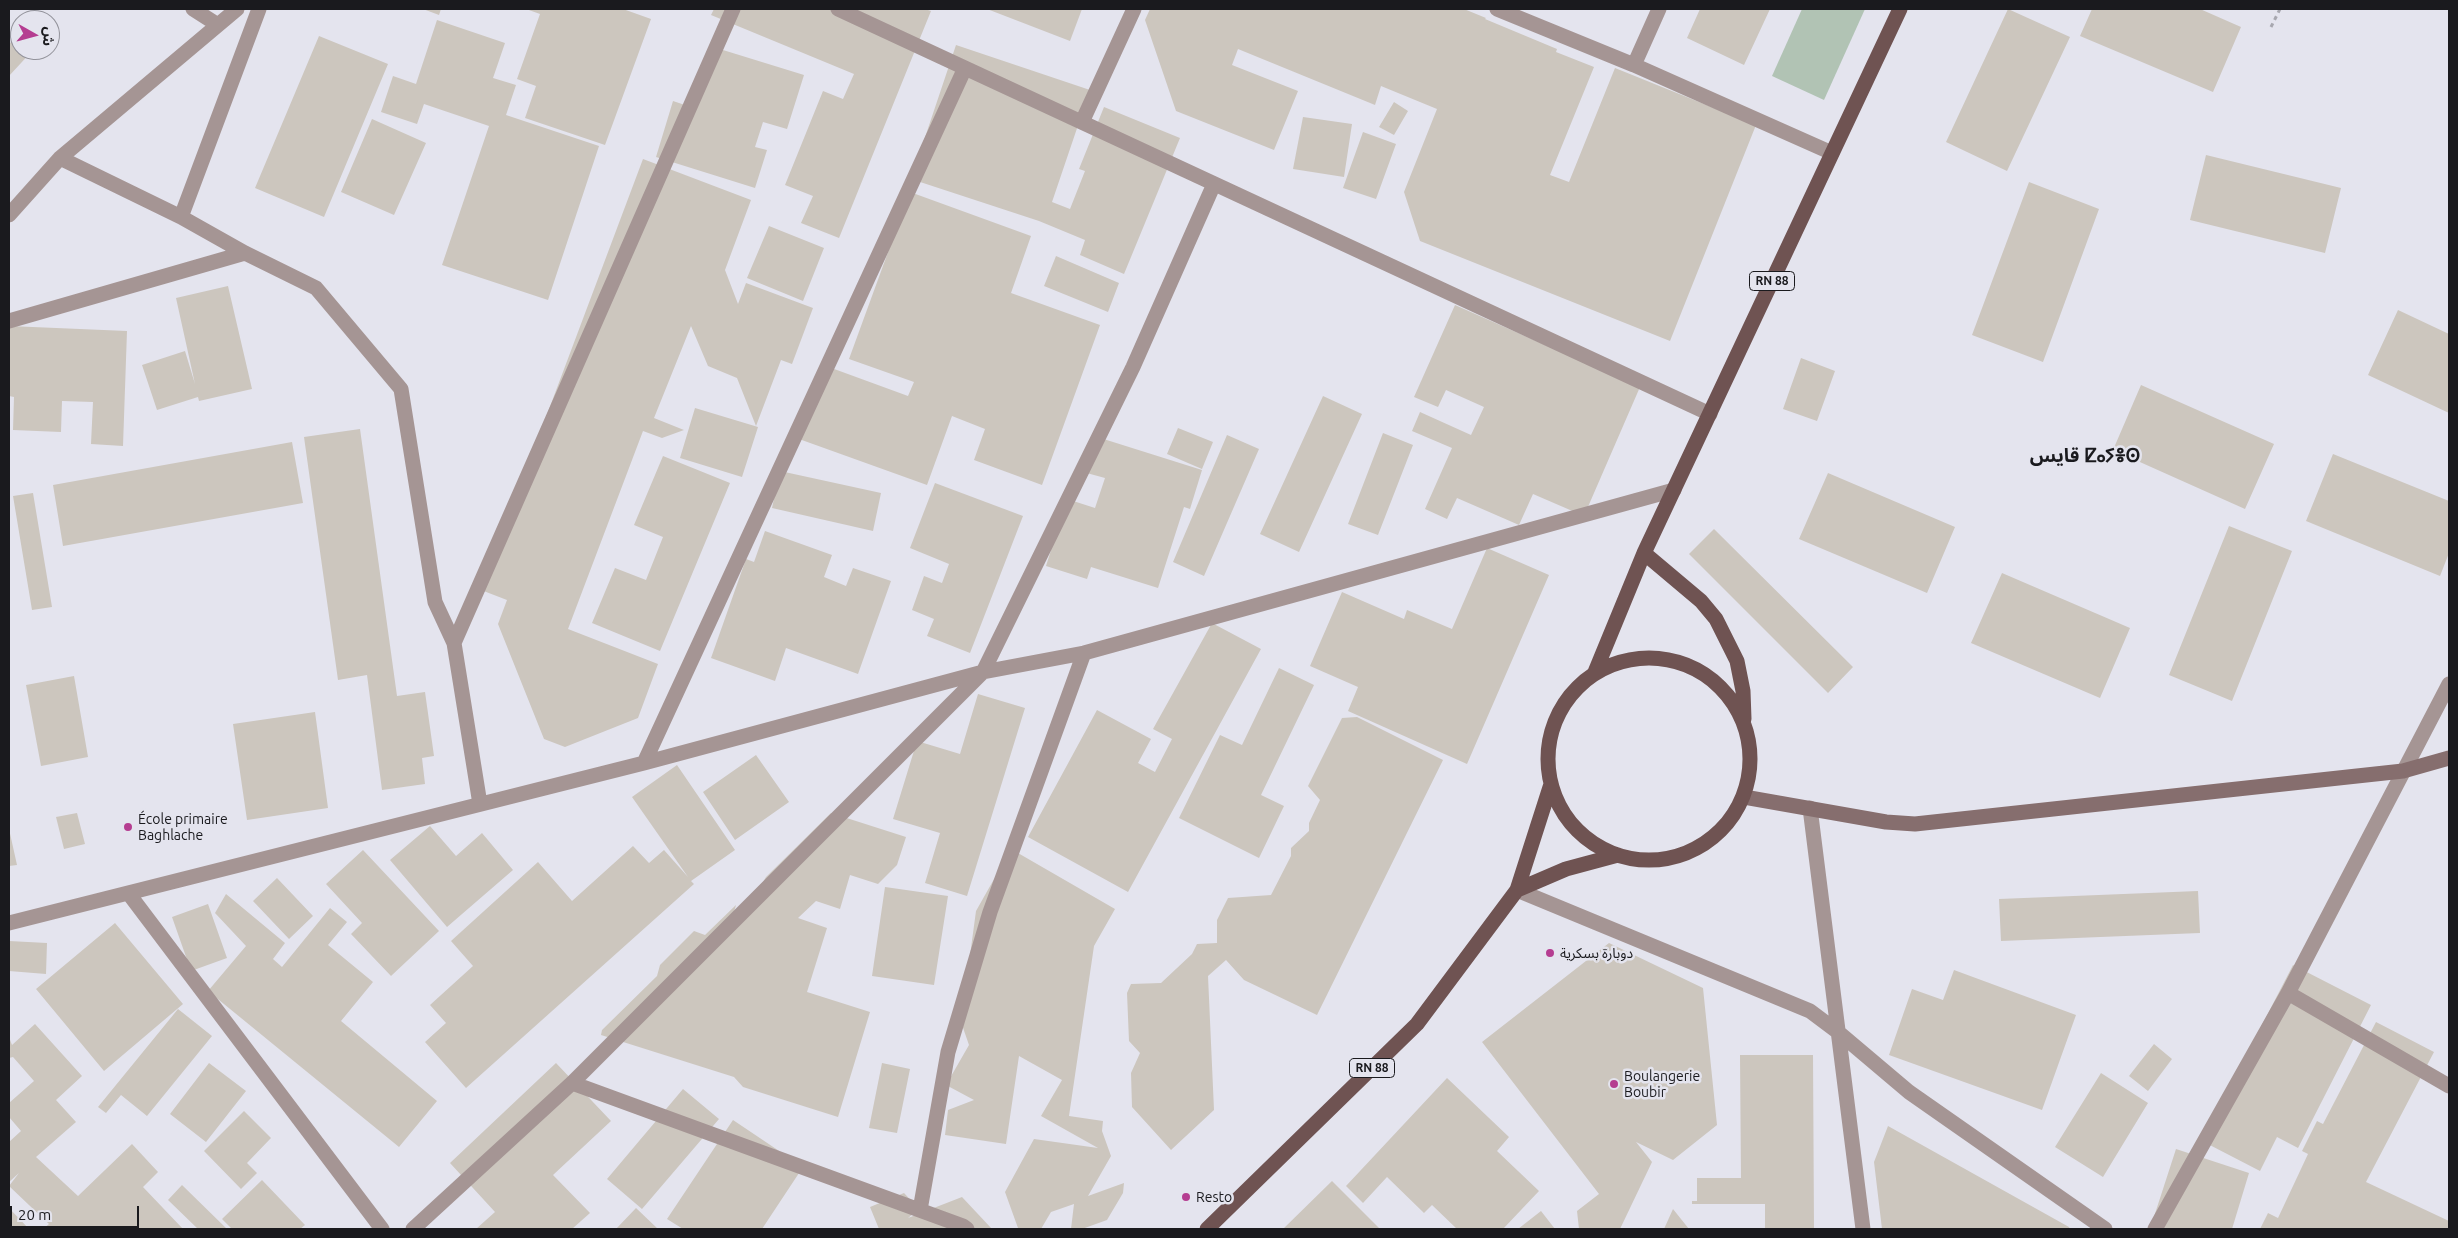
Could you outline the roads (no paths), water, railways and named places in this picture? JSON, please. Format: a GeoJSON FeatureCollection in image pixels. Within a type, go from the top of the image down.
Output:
{"type":"FeatureCollection","features":[{"type":"Feature","properties":{"kind":"main road","name":"RN 88"},"geometry":{"type":"LineString","coordinates":[[1595,672],[1644,553],[1900,9]]}},
{"type":"Feature","properties":{"kind":"main road"},"geometry":{"type":"LineString","coordinates":[[1644,553],[1702,601],[1716,619],[1737,662],[1743,691],[1744,722],[1750,746],[1750,772],[1744,796],[1731,819],[1714,837],[1692,851],[1668,859],[1643,861],[1618,856],[1595,845],[1575,828],[1561,808],[1551,784],[1548,758],[1551,733],[1561,710],[1576,689],[1595,672],[1619,662],[1644,657],[1669,658],[1693,667],[1715,680],[1732,699],[1744,722]]}},
{"type":"Feature","properties":{"kind":"main road"},"geometry":{"type":"LineString","coordinates":[[1744,796],[1886,822],[1915,824],[2403,771],[2449,758]]}},
{"type":"Feature","properties":{"kind":"main road","name":"RN 88"},"geometry":{"type":"LineString","coordinates":[[1207,1229],[1417,1024],[1517,890],[1551,784]]}},
{"type":"Feature","properties":{"kind":"main road"},"geometry":{"type":"LineString","coordinates":[[1517,890],[1566,869],[1618,856]]}},
{"type":"Feature","properties":{"kind":"street"},"geometry":{"type":"LineString","coordinates":[[194,9],[218,25]]}},
{"type":"Feature","properties":{"kind":"street"},"geometry":{"type":"LineString","coordinates":[[9,215],[60,158],[237,9]]}},
{"type":"Feature","properties":{"kind":"street"},"geometry":{"type":"LineString","coordinates":[[181,217],[259,9]]}},
{"type":"Feature","properties":{"kind":"street"},"geometry":{"type":"LineString","coordinates":[[454,643],[733,9]]}},
{"type":"Feature","properties":{"kind":"street"},"geometry":{"type":"LineString","coordinates":[[838,9],[1710,414]]}},
{"type":"Feature","properties":{"kind":"street"},"geometry":{"type":"LineString","coordinates":[[1082,122],[1134,9]]}},
{"type":"Feature","properties":{"kind":"street"},"geometry":{"type":"LineString","coordinates":[[1497,9],[1634,65],[1832,154]]}},
{"type":"Feature","properties":{"kind":"street"},"geometry":{"type":"LineString","coordinates":[[1634,65],[1659,9]]}},
{"type":"Feature","properties":{"kind":"street"},"geometry":{"type":"LineString","coordinates":[[644,763],[965,68]]}},
{"type":"Feature","properties":{"kind":"street"},"geometry":{"type":"LineString","coordinates":[[60,158],[181,217],[245,253],[316,288],[401,389],[435,602],[454,643],[480,804]]}},
{"type":"Feature","properties":{"kind":"street"},"geometry":{"type":"LineString","coordinates":[[412,1229],[572,1083],[984,672],[1133,367],[1214,184]]}},
{"type":"Feature","properties":{"kind":"street"},"geometry":{"type":"LineString","coordinates":[[9,321],[245,253]]}},
{"type":"Feature","properties":{"kind":"street"},"geometry":{"type":"LineString","coordinates":[[9,923],[644,763],[984,672],[1084,653],[1674,490]]}},
{"type":"Feature","properties":{"kind":"street"},"geometry":{"type":"LineString","coordinates":[[920,1210],[948,1052],[990,912],[1084,653]]}},
{"type":"Feature","properties":{"kind":"street"},"geometry":{"type":"LineString","coordinates":[[2155,1229],[2288,993],[2449,684]]}},
{"type":"Feature","properties":{"kind":"street"},"geometry":{"type":"LineString","coordinates":[[1810,808],[1863,1229]]}},
{"type":"Feature","properties":{"kind":"street"},"geometry":{"type":"LineString","coordinates":[[1517,890],[1810,1012],[1838,1032],[1909,1092],[2105,1229]]}},
{"type":"Feature","properties":{"kind":"street"},"geometry":{"type":"LineString","coordinates":[[129,894],[382,1229]]}},
{"type":"Feature","properties":{"kind":"street"},"geometry":{"type":"LineString","coordinates":[[2288,993],[2449,1086]]}},
{"type":"Feature","properties":{"kind":"street"},"geometry":{"type":"LineString","coordinates":[[572,1083],[964,1226],[966,1229]]}},
{"type":"Feature","properties":{"kind":"place","name":"École primaire Baghlache"},"geometry":{"type":"Point","coordinates":[128,827]}},
{"type":"Feature","properties":{"kind":"place","name":"دوبارة بسكرية"},"geometry":{"type":"Point","coordinates":[1550,953]}},
{"type":"Feature","properties":{"kind":"place","name":"Boulangerie Boubir"},"geometry":{"type":"Point","coordinates":[1614,1084]}},
{"type":"Feature","properties":{"kind":"place","name":"Resto"},"geometry":{"type":"Point","coordinates":[1186,1197]}},
{"type":"Feature","properties":{"kind":"district","name":"قايس ⵇⴰⵢⴻⵙ"},"geometry":{"type":"Point","coordinates":[2085,456]}}]}
